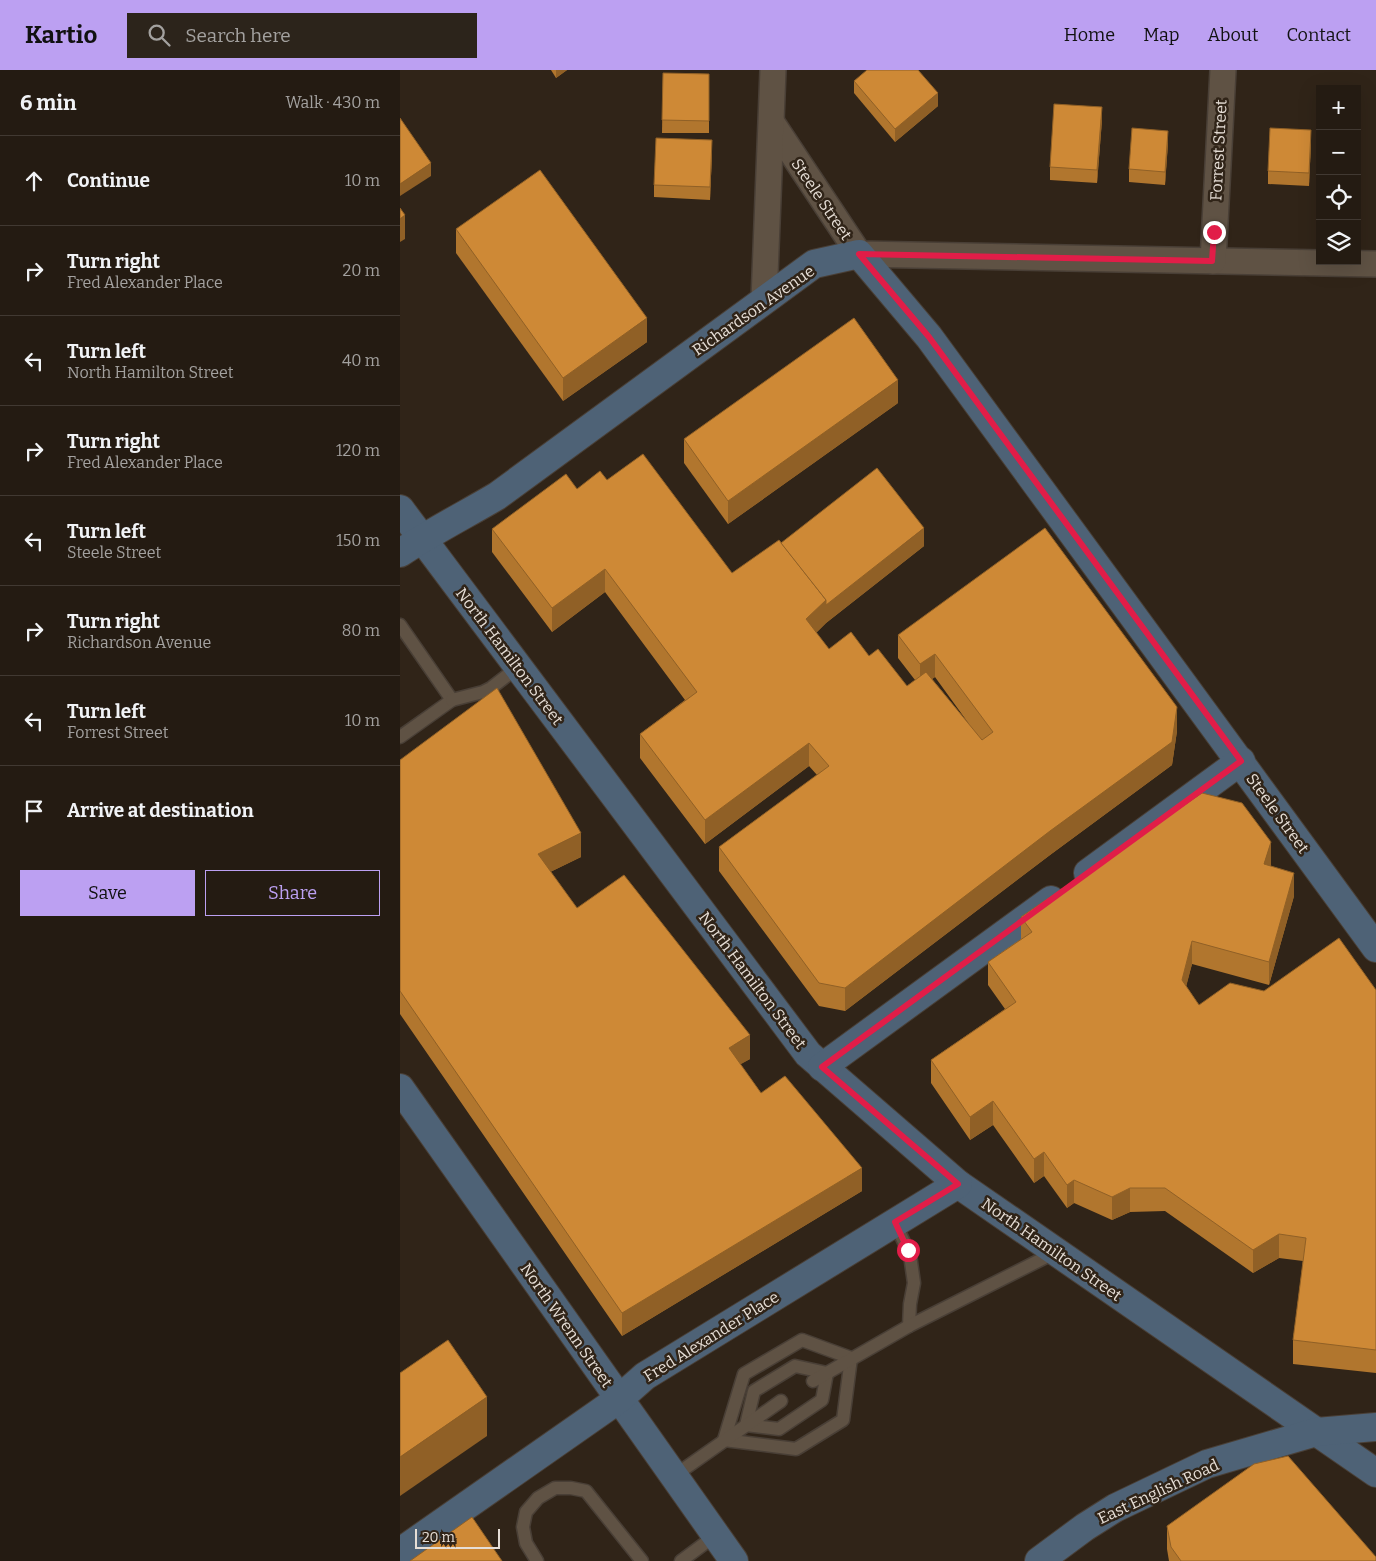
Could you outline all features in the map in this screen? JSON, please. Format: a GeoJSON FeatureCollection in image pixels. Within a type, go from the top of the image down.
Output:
{"type":"FeatureCollection","features":[{"type":"Feature","properties":{"kind":"street","name":"Steele Street"},"geometry":{"type":"LineString","coordinates":[[764,300],[773,70]]}},
{"type":"Feature","properties":{"kind":"street","name":"Forrest Street"},"geometry":{"type":"LineString","coordinates":[[1212,261],[1223,70]]}},
{"type":"Feature","properties":{"kind":"street","name":"Steele Street"},"geometry":{"type":"LineString","coordinates":[[772,124],[859,254],[929,337],[1375,944]]}},
{"type":"Feature","properties":{"kind":"street","name":"Richardson Avenue"},"geometry":{"type":"LineString","coordinates":[[411,546],[497,496],[814,264],[859,254],[1376,264]]}},
{"type":"Feature","properties":{"kind":"street","name":"North Hamilton Street"},"geometry":{"type":"LineString","coordinates":[[400,509],[411,546],[518,667],[808,1054],[958,1184],[1376,1474]]}},
{"type":"Feature","properties":{"kind":"street"},"geometry":{"type":"LineString","coordinates":[[822,1067],[1241,761]]}},
{"type":"Feature","properties":{"kind":"street","name":"North Wrenn Street"},"geometry":{"type":"LineString","coordinates":[[400,1088],[734,1561]]}},
{"type":"Feature","properties":{"kind":"street","name":"Fred Alexander Place"},"geometry":{"type":"LineString","coordinates":[[400,1552],[619,1399],[645,1376],[958,1184]]}},
{"type":"Feature","properties":{"kind":"street","name":"East English Road"},"geometry":{"type":"LineString","coordinates":[[1039,1561],[1085,1526],[1115,1508],[1207,1464],[1316,1432],[1376,1427]]}},
{"type":"Feature","properties":{"kind":"lane"},"geometry":{"type":"LineString","coordinates":[[400,625],[452,700]]}},
{"type":"Feature","properties":{"kind":"lane"},"geometry":{"type":"LineString","coordinates":[[400,737],[452,700],[491,688],[518,667]]}},
{"type":"Feature","properties":{"kind":"lane"},"geometry":{"type":"LineString","coordinates":[[895,1222],[910,1255],[912,1264],[914,1283],[910,1304],[909,1326]]}},
{"type":"Feature","properties":{"kind":"lane"},"geometry":{"type":"LineString","coordinates":[[812,1381],[909,1326],[1056,1252]]}},
{"type":"Feature","properties":{"kind":"lane"},"geometry":{"type":"LineString","coordinates":[[724,1440],[744,1374],[802,1340],[851,1358]]}},
{"type":"Feature","properties":{"kind":"lane"},"geometry":{"type":"LineString","coordinates":[[724,1440],[796,1449],[843,1420],[851,1358]]}},
{"type":"Feature","properties":{"kind":"lane"},"geometry":{"type":"LineString","coordinates":[[746,1425],[754,1391],[795,1366],[827,1373]]}},
{"type":"Feature","properties":{"kind":"lane"},"geometry":{"type":"LineString","coordinates":[[746,1425],[779,1430],[822,1400],[827,1373]]}},
{"type":"Feature","properties":{"kind":"lane"},"geometry":{"type":"LineString","coordinates":[[674,1476],[781,1401]]}},
{"type":"Feature","properties":{"kind":"lane"},"geometry":{"type":"LineString","coordinates":[[537,1561],[526,1543],[523,1526],[526,1512],[538,1498],[555,1488],[571,1488],[586,1491],[642,1561]]}},
{"type":"Feature","properties":{"kind":"lane"},"geometry":{"type":"LineString","coordinates":[[681,1561],[716,1535]]}},
{"type":"Feature","properties":{"kind":"building"},"geometry":{"type":"Polygon","coordinates":[[[867,70],[918,70],[938,93],[895,129],[854,81],[867,70]]]}},
{"type":"Feature","properties":{"kind":"building"},"geometry":{"type":"Polygon","coordinates":[[[663,73],[709,74],[709,121],[662,120],[663,73]]]}},
{"type":"Feature","properties":{"kind":"building"},"geometry":{"type":"Polygon","coordinates":[[[1054,104],[1102,107],[1097,170],[1050,167],[1054,104]]]}},
{"type":"Feature","properties":{"kind":"building"},"geometry":{"type":"Polygon","coordinates":[[[400,118],[431,163],[400,184],[400,118]]]}},
{"type":"Feature","properties":{"kind":"building"},"geometry":{"type":"Polygon","coordinates":[[[1132,128],[1168,131],[1165,172],[1129,169],[1132,128]]]}},
{"type":"Feature","properties":{"kind":"building"},"geometry":{"type":"Polygon","coordinates":[[[1270,128],[1311,130],[1309,173],[1268,171],[1270,128]]]}},
{"type":"Feature","properties":{"kind":"building"},"geometry":{"type":"Polygon","coordinates":[[[656,138],[712,140],[710,187],[654,185],[656,138]]]}},
{"type":"Feature","properties":{"kind":"building"},"geometry":{"type":"Polygon","coordinates":[[[540,170],[647,318],[563,378],[456,229],[540,170]]]}},
{"type":"Feature","properties":{"kind":"building"},"geometry":{"type":"Polygon","coordinates":[[[400,208],[405,215],[400,219],[400,208]]]}},
{"type":"Feature","properties":{"kind":"building"},"geometry":{"type":"Polygon","coordinates":[[[854,318],[898,380],[728,501],[684,439],[854,318]]]}},
{"type":"Feature","properties":{"kind":"building"},"geometry":{"type":"Polygon","coordinates":[[[643,454],[732,573],[779,540],[826,600],[806,619],[829,649],[851,632],[869,656],[878,649],[907,686],[926,672],[982,740],[993,732],[935,654],[920,664],[898,635],[1045,528],[1177,707],[1172,742],[1050,831],[845,988],[819,983],[719,847],[829,766],[809,743],[705,820],[640,734],[697,692],[605,569],[552,608],[492,529],[566,474],[577,489],[600,471],[607,480],[643,454]]]}},
{"type":"Feature","properties":{"kind":"building"},"geometry":{"type":"Polygon","coordinates":[[[877,468],[924,528],[826,605],[826,600],[781,543],[877,468]]]}},
{"type":"Feature","properties":{"kind":"building"},"geometry":{"type":"Polygon","coordinates":[[[497,688],[581,833],[538,854],[577,908],[624,875],[750,1035],[729,1048],[761,1093],[785,1076],[862,1168],[622,1313],[400,991],[400,760],[497,688]]]}},
{"type":"Feature","properties":{"kind":"building"},"geometry":{"type":"Polygon","coordinates":[[[1202,793],[1242,803],[1271,842],[1264,864],[1294,873],[1269,962],[1192,941],[1182,980],[1199,1005],[1230,983],[1264,991],[1339,938],[1376,990],[1376,1350],[1293,1340],[1306,1238],[1279,1234],[1253,1250],[1165,1188],[1130,1188],[1112,1197],[1074,1180],[1067,1185],[1044,1152],[1034,1159],[993,1101],[970,1117],[931,1060],[1016,1002],[988,962],[1032,932],[1021,917],[1202,793]]]}},
{"type":"Feature","properties":{"kind":"building"},"geometry":{"type":"Polygon","coordinates":[[[448,1340],[487,1397],[400,1457],[400,1373],[448,1340]]]}},
{"type":"Feature","properties":{"kind":"building"},"geometry":{"type":"Polygon","coordinates":[[[1288,1456],[1376,1557],[1376,1561],[1181,1561],[1171,1547],[1167,1526],[1254,1464],[1288,1456]]]}},
{"type":"Feature","properties":{"kind":"building"},"geometry":{"type":"Polygon","coordinates":[[[472,1517],[502,1561],[410,1561],[472,1517]]]}},
{"type":"Feature","properties":{"kind":"route"},"geometry":{"type":"LineString","coordinates":[[908,1250],[895,1222],[958,1184],[822,1067],[1241,761],[929,337],[859,254],[1212,261],[1214,232]]}}]}
